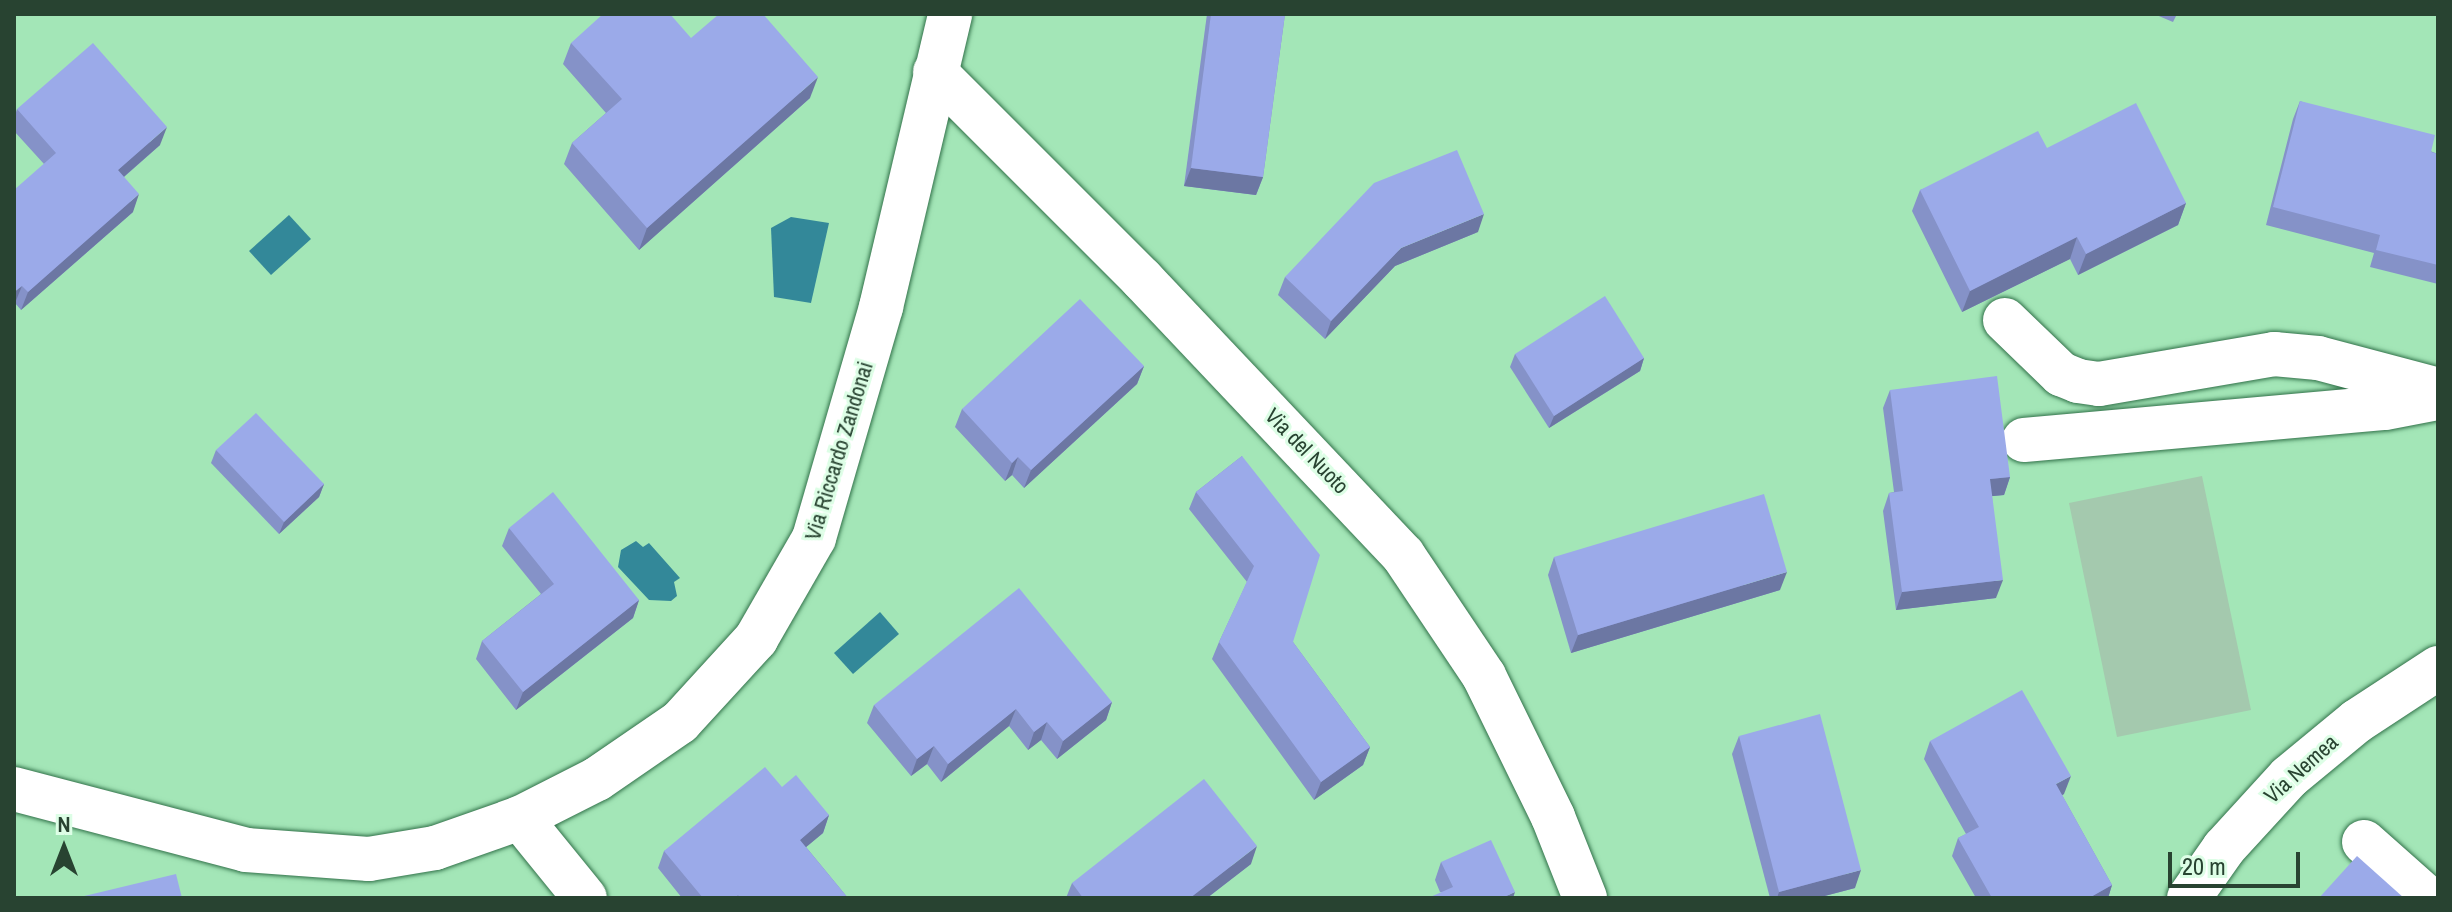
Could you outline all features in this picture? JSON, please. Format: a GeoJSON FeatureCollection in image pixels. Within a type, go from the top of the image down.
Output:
{"type":"FeatureCollection","features":[{"type":"Feature","properties":{"kind":"street","name":"Via Riccardo Zandonai"},"geometry":{"type":"LineString","coordinates":[[14,789],[246,850],[298,857],[369,859],[414,853],[520,818],[597,779],[680,722],[710,694],[781,604],[814,538],[836,475],[881,307],[950,14]]}},
{"type":"Feature","properties":{"kind":"street","name":"Via del Nuoto"},"geometry":{"type":"LineString","coordinates":[[935,72],[1142,279],[1403,555],[1484,676],[1553,817],[1585,898]]}},
{"type":"Feature","properties":{"kind":"street"},"geometry":{"type":"LineString","coordinates":[[2005,320],[2061,374],[2078,381],[2099,384],[2274,354],[2318,358],[2438,390]]}},
{"type":"Feature","properties":{"kind":"street"},"geometry":{"type":"LineString","coordinates":[[2024,440],[2371,409],[2438,398]]}},
{"type":"Feature","properties":{"kind":"street","name":"Via Nemea"},"geometry":{"type":"LineString","coordinates":[[2189,898],[2224,848],[2289,777],[2357,721],[2438,668]]}},
{"type":"Feature","properties":{"kind":"street"},"geometry":{"type":"LineString","coordinates":[[520,818],[585,898]]}},
{"type":"Feature","properties":{"kind":"street"},"geometry":{"type":"LineString","coordinates":[[2364,842],[2427,898]]}},
{"type":"Feature","properties":{"kind":"green space"},"geometry":{"type":"Polygon","coordinates":[[[2202,476],[2251,710],[2117,737],[2069,503],[2202,476]]]}},
{"type":"Feature","properties":{"kind":"water"},"geometry":{"type":"Polygon","coordinates":[[[289,215],[311,239],[271,275],[249,251],[289,215]]]}},
{"type":"Feature","properties":{"kind":"water"},"geometry":{"type":"Polygon","coordinates":[[[791,217],[829,223],[811,303],[774,297],[771,228],[791,217]]]}},
{"type":"Feature","properties":{"kind":"water"},"geometry":{"type":"Polygon","coordinates":[[[636,541],[643,547],[649,543],[680,578],[674,582],[677,596],[671,601],[649,600],[618,567],[621,550],[636,541]]]}},
{"type":"Feature","properties":{"kind":"water"},"geometry":{"type":"Polygon","coordinates":[[[880,612],[899,634],[853,674],[834,653],[880,612]]]}},
{"type":"Feature","properties":{"kind":"building"},"geometry":{"type":"Polygon","coordinates":[[[603,14],[670,14],[691,38],[719,14],[763,14],[818,77],[647,228],[572,143],[622,99],[571,43],[603,14]]]}},
{"type":"Feature","properties":{"kind":"building"},"geometry":{"type":"Polygon","coordinates":[[[1211,14],[1285,14],[1263,177],[1191,168],[1211,14]]]}},
{"type":"Feature","properties":{"kind":"building"},"geometry":{"type":"Polygon","coordinates":[[[93,43],[167,127],[118,170],[139,194],[28,292],[22,286],[14,292],[14,190],[56,153],[17,109],[93,43]]]}},
{"type":"Feature","properties":{"kind":"building"},"geometry":{"type":"Polygon","coordinates":[[[2300,101],[2435,135],[2431,152],[2438,154],[2438,265],[2376,250],[2380,235],[2273,207],[2300,101]]]}},
{"type":"Feature","properties":{"kind":"building"},"geometry":{"type":"Polygon","coordinates":[[[2136,103],[2186,203],[2086,254],[2077,237],[1970,291],[1920,190],[2038,131],[2047,148],[2136,103]]]}},
{"type":"Feature","properties":{"kind":"building"},"geometry":{"type":"Polygon","coordinates":[[[1457,150],[1484,214],[1401,248],[1331,321],[1285,277],[1374,183],[1457,150]]]}},
{"type":"Feature","properties":{"kind":"building"},"geometry":{"type":"Polygon","coordinates":[[[1605,296],[1644,358],[1554,416],[1515,354],[1605,296]]]}},
{"type":"Feature","properties":{"kind":"building"},"geometry":{"type":"Polygon","coordinates":[[[1080,299],[1144,366],[1031,470],[1018,457],[1012,463],[962,409],[1080,299]]]}},
{"type":"Feature","properties":{"kind":"building"},"geometry":{"type":"Polygon","coordinates":[[[1997,376],[2010,477],[1990,479],[2003,580],[1902,592],[1889,493],[1903,491],[1890,390],[1997,376]]]}},
{"type":"Feature","properties":{"kind":"building"},"geometry":{"type":"Polygon","coordinates":[[[256,413],[324,484],[284,522],[216,450],[256,413]]]}},
{"type":"Feature","properties":{"kind":"building"},"geometry":{"type":"Polygon","coordinates":[[[1242,456],[1320,555],[1293,642],[1370,747],[1321,782],[1219,642],[1254,566],[1196,492],[1242,456]]]}},
{"type":"Feature","properties":{"kind":"building"},"geometry":{"type":"Polygon","coordinates":[[[553,492],[639,600],[523,692],[482,641],[554,584],[509,528],[553,492]]]}},
{"type":"Feature","properties":{"kind":"building"},"geometry":{"type":"Polygon","coordinates":[[[1764,494],[1787,572],[1578,635],[1554,557],[1764,494]]]}},
{"type":"Feature","properties":{"kind":"building"},"geometry":{"type":"Polygon","coordinates":[[[1019,588],[1112,702],[1063,741],[1047,722],[1034,732],[1016,709],[948,764],[934,746],[917,759],[874,705],[1019,588]]]}},
{"type":"Feature","properties":{"kind":"building"},"geometry":{"type":"Polygon","coordinates":[[[2022,690],[2071,776],[2056,784],[2112,885],[2089,898],[1992,898],[1958,838],[1979,827],[1930,741],[2022,690]]]}},
{"type":"Feature","properties":{"kind":"building"},"geometry":{"type":"Polygon","coordinates":[[[1820,714],[1861,870],[1779,892],[1739,736],[1820,714]]]}},
{"type":"Feature","properties":{"kind":"building"},"geometry":{"type":"Polygon","coordinates":[[[765,767],[782,787],[796,775],[829,815],[800,840],[848,898],[740,898],[738,895],[735,898],[703,898],[664,851],[765,767]]]}},
{"type":"Feature","properties":{"kind":"building"},"geometry":{"type":"Polygon","coordinates":[[[1204,779],[1257,846],[1190,898],[1083,898],[1072,883],[1204,779]]]}},
{"type":"Feature","properties":{"kind":"building"},"geometry":{"type":"Polygon","coordinates":[[[1491,840],[1515,892],[1502,898],[1428,898],[1453,887],[1441,862],[1491,840]]]}},
{"type":"Feature","properties":{"kind":"building"},"geometry":{"type":"Polygon","coordinates":[[[2357,856],[2404,898],[2319,898],[2357,856]]]}},
{"type":"Feature","properties":{"kind":"building"},"geometry":{"type":"Polygon","coordinates":[[[176,874],[182,898],[76,898],[176,874]]]}}]}
